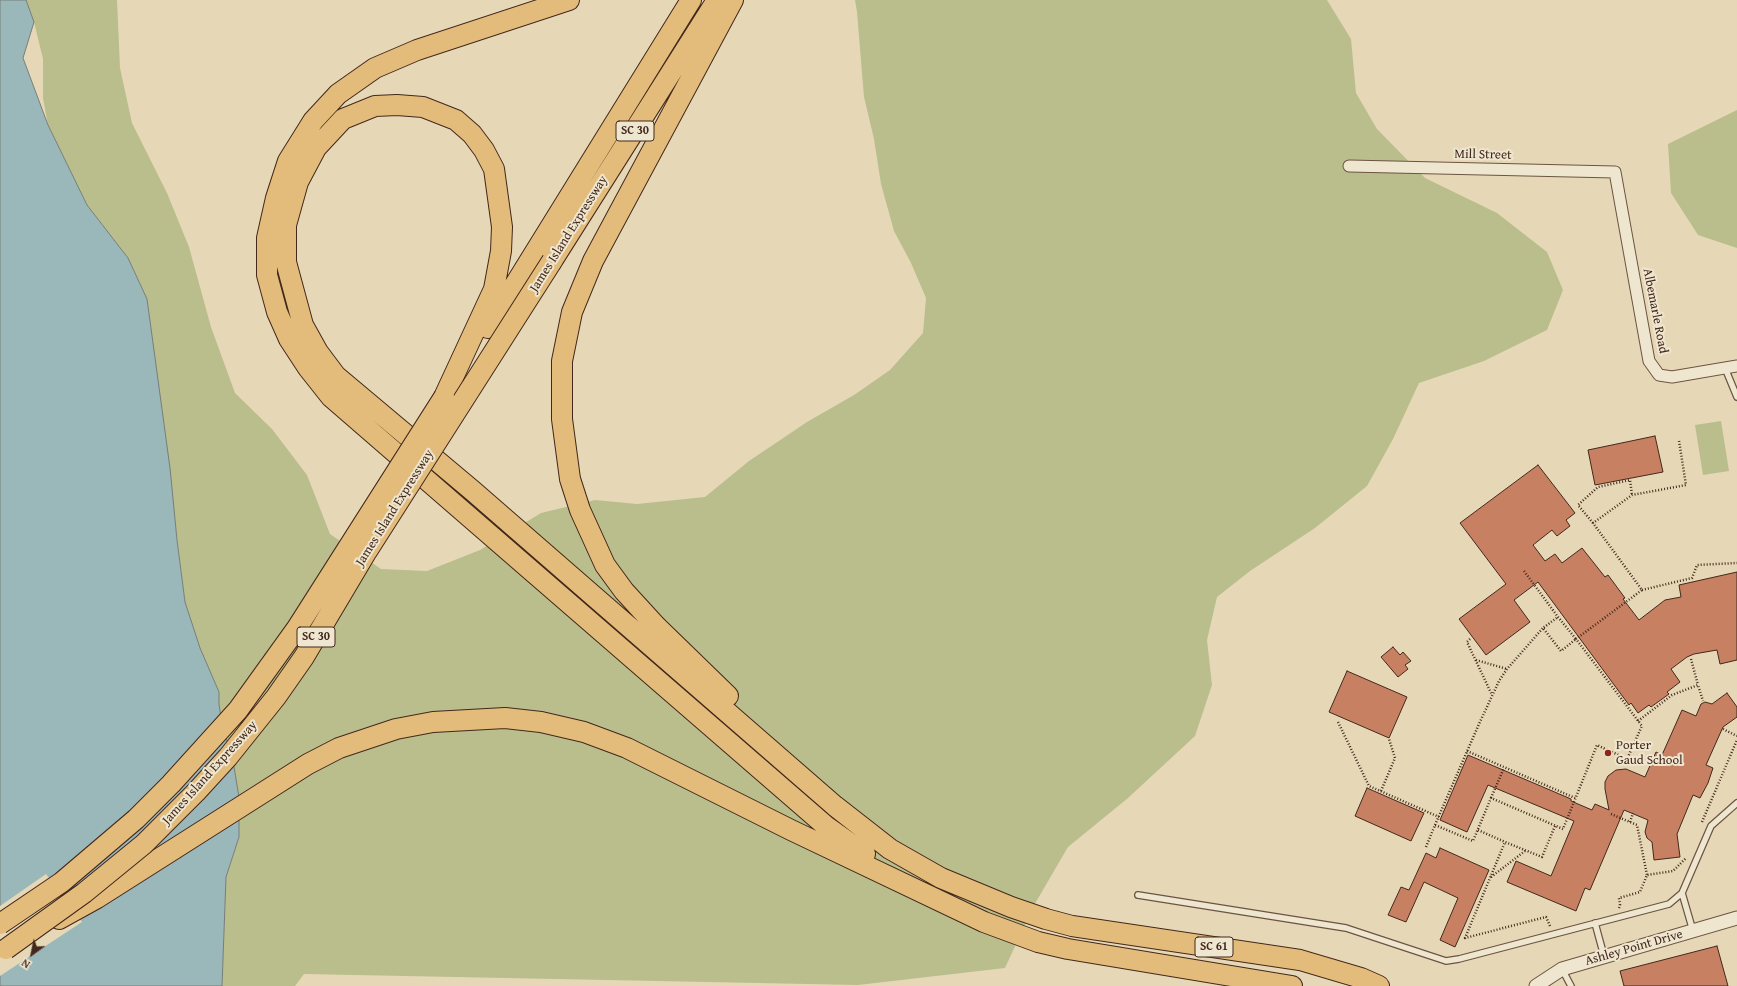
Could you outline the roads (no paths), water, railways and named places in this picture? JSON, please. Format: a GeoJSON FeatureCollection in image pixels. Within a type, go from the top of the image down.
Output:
{"type":"FeatureCollection","features":[{"type":"Feature","properties":{"kind":"highway"},"geometry":{"type":"LineString","coordinates":[[569,0],[417,50],[375,68],[338,94],[313,121],[288,161],[276,198],[267,238],[268,275],[277,312],[293,345],[308,368],[331,397],[827,827],[869,858],[941,901]]}},
{"type":"Feature","properties":{"kind":"highway","name":"James Island Expressway"},"geometry":{"type":"LineString","coordinates":[[0,924],[62,882],[136,819],[171,784],[238,710],[297,628],[444,397],[691,0]]}},
{"type":"Feature","properties":{"kind":"highway","name":"James Island Expressway"},"geometry":{"type":"LineString","coordinates":[[3,951],[84,893],[144,844],[196,792],[228,757],[276,697],[304,657],[372,545],[717,0]]}},
{"type":"Feature","properties":{"kind":"highway"},"geometry":{"type":"LineString","coordinates":[[733,0],[600,247],[572,312],[562,361],[562,419],[570,479],[580,510],[606,565],[624,591],[656,626],[835,806]]}},
{"type":"Feature","properties":{"kind":"highway"},"geometry":{"type":"LineString","coordinates":[[444,397],[494,289],[501,251],[502,227],[494,169],[484,150],[472,134],[456,120],[438,111],[423,107],[397,104],[374,106],[343,119],[316,148],[298,182],[286,225],[286,262],[293,290],[302,325],[318,352],[336,376],[473,491],[835,806]]}},
{"type":"Feature","properties":{"kind":"highway"},"geometry":{"type":"LineString","coordinates":[[3,951],[97,898],[308,764],[339,748],[396,729],[434,722],[464,719],[505,718],[541,722],[584,732],[627,748],[784,827],[941,901]]}},
{"type":"Feature","properties":{"kind":"highway","name":"SC 61"},"geometry":{"type":"LineString","coordinates":[[835,806],[890,849],[941,878],[1011,907],[1046,919],[1072,926],[1300,960],[1361,978],[1379,986]]}},
{"type":"Feature","properties":{"kind":"highway","name":"SC 61"},"geometry":{"type":"LineString","coordinates":[[941,901],[984,922],[1038,942],[1068,949],[1292,986]]}},
{"type":"Feature","properties":{"kind":"street","name":"Mill Street"},"geometry":{"type":"LineString","coordinates":[[1349,166],[1615,172]]}},
{"type":"Feature","properties":{"kind":"street","name":"Albemarle Road"},"geometry":{"type":"LineString","coordinates":[[1615,172],[1649,361],[1659,375],[1672,377],[1737,366]]}},
{"type":"Feature","properties":{"kind":"street","name":"Ashley Point Drive"},"geometry":{"type":"LineString","coordinates":[[1536,986],[1562,969],[1737,918]]}},
{"type":"Feature","properties":{"kind":"lane"},"geometry":{"type":"LineString","coordinates":[[1725,368],[1737,397]]}},
{"type":"Feature","properties":{"kind":"lane"},"geometry":{"type":"LineString","coordinates":[[1138,895],[1346,928],[1446,961],[1459,959],[1669,904],[1682,893],[1711,826],[1737,803]]}},
{"type":"Feature","properties":{"kind":"lane"},"geometry":{"type":"LineString","coordinates":[[1682,893],[1693,931]]}},
{"type":"Feature","properties":{"kind":"lane"},"geometry":{"type":"LineString","coordinates":[[1595,923],[1604,956]]}},
{"type":"Feature","properties":{"kind":"lane"},"geometry":{"type":"LineString","coordinates":[[1562,969],[1571,986]]}},
{"type":"Feature","properties":{"kind":"water"},"geometry":{"type":"Polygon","coordinates":[[[0,0],[26,0],[34,22],[23,58],[48,125],[87,205],[128,258],[147,299],[170,468],[185,602],[200,648],[219,692],[222,725],[233,761],[239,797],[239,837],[226,877],[222,986],[0,986],[0,0]]]}},
{"type":"Feature","properties":{"kind":"place","name":"Porter Gaud School"},"geometry":{"type":"Point","coordinates":[1608,753]}}]}
